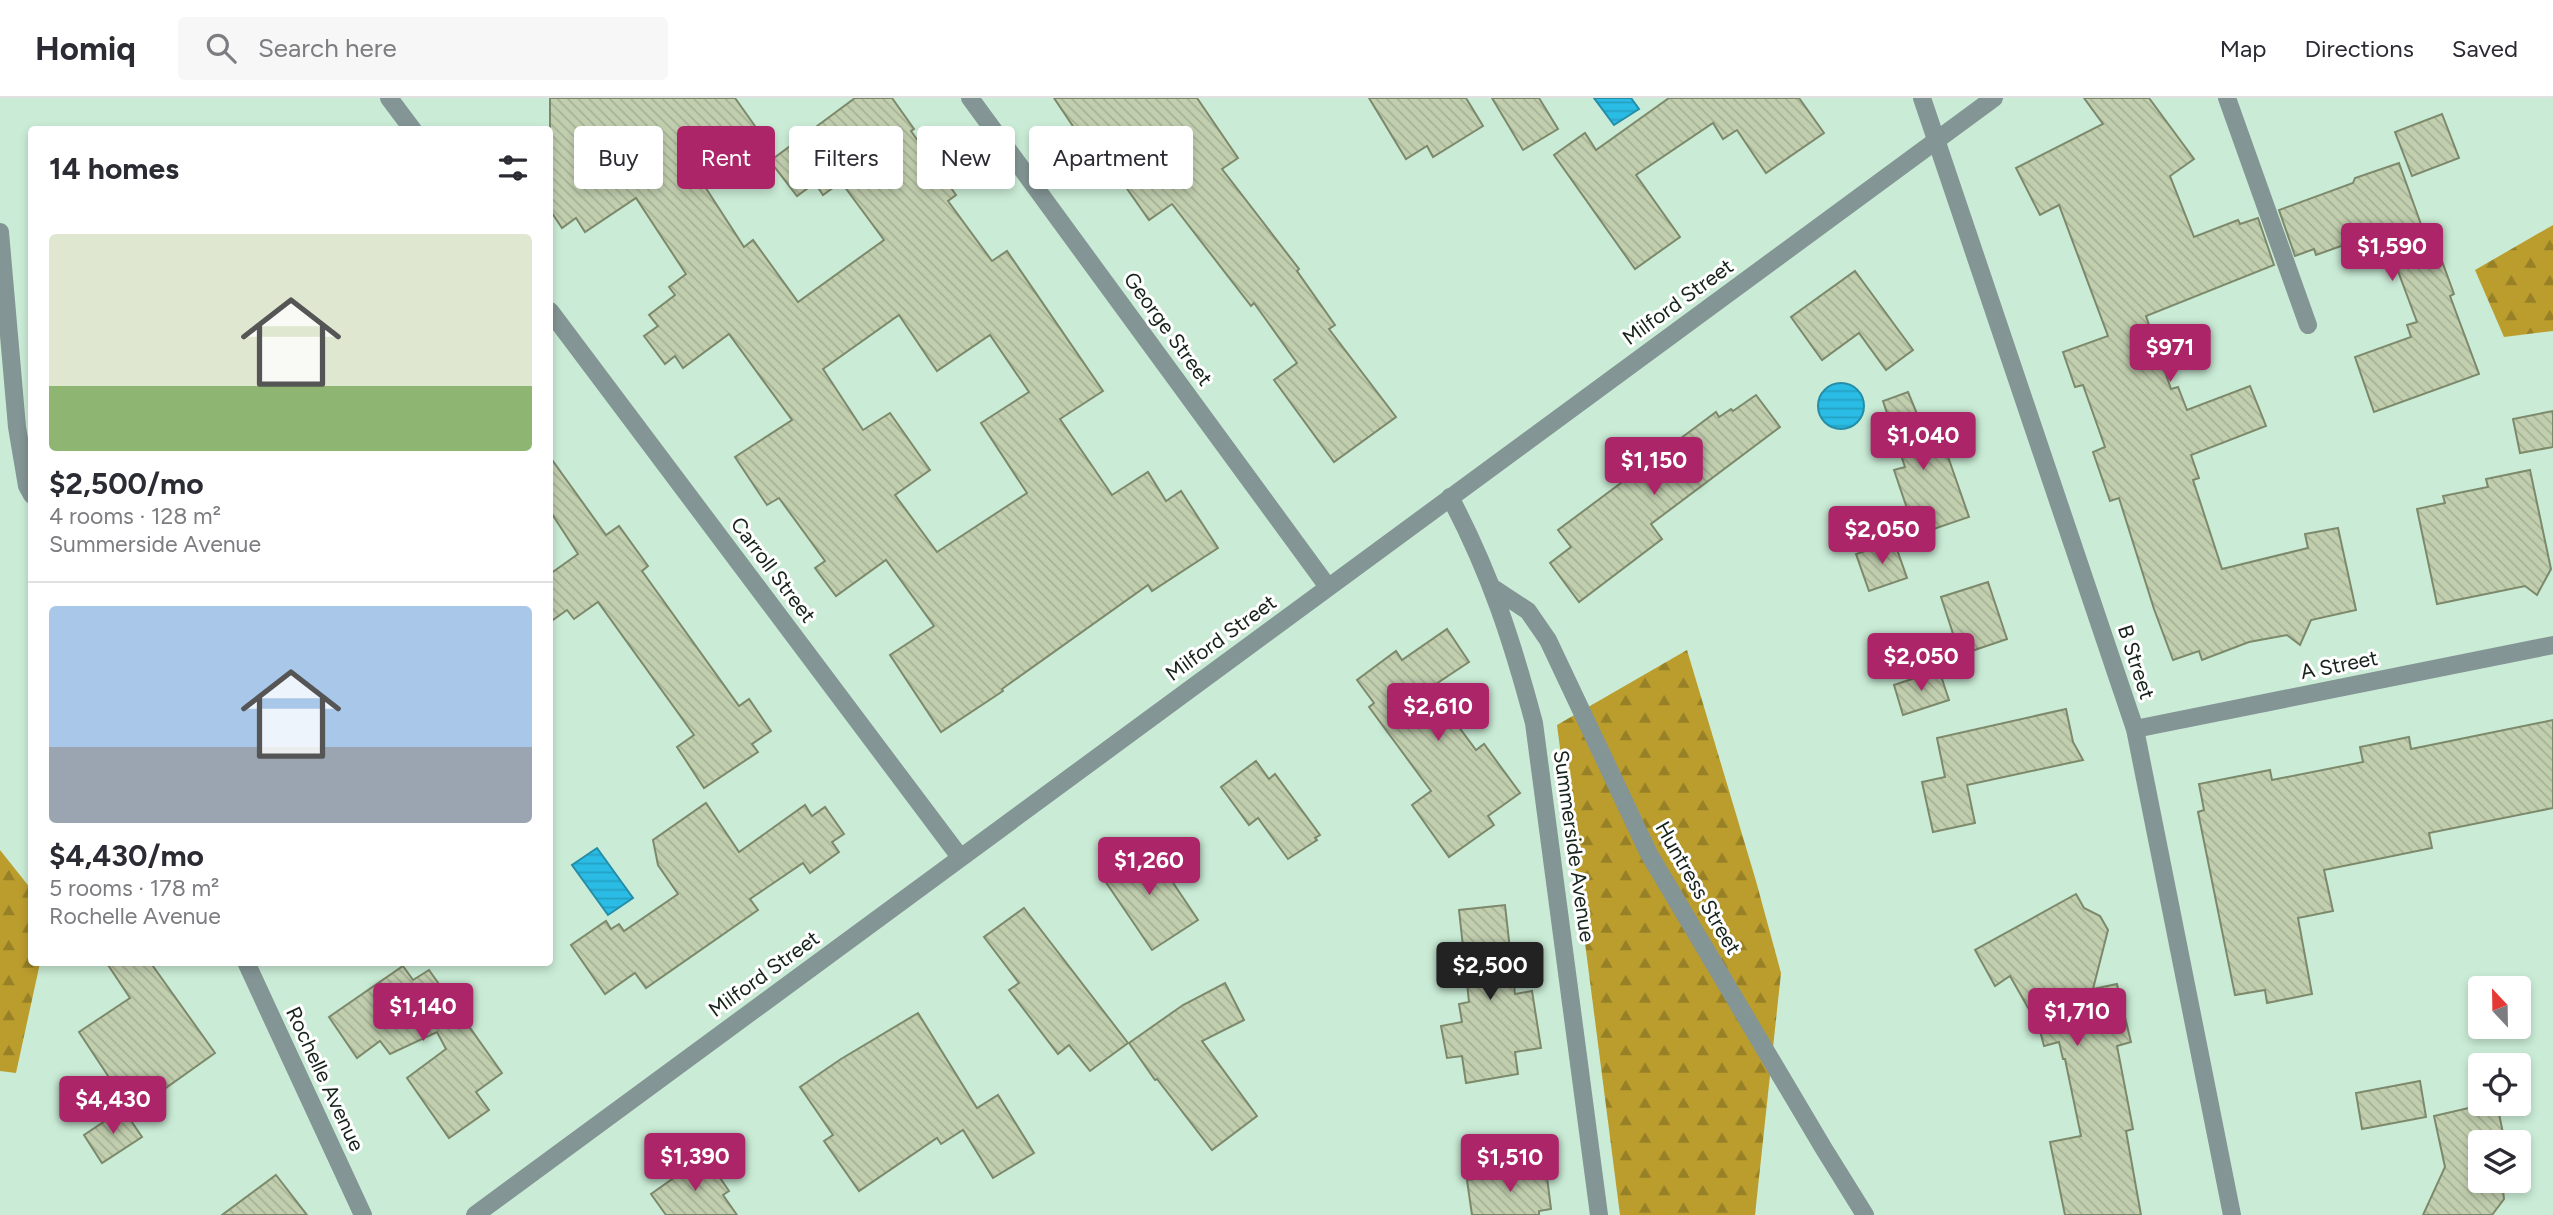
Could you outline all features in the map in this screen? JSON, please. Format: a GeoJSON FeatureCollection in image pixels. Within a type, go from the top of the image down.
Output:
{"type":"FeatureCollection","features":[{"type":"Feature","properties":{"kind":"street"},"geometry":{"type":"LineString","coordinates":[[389,98],[410,126]]}},
{"type":"Feature","properties":{"kind":"street","name":"George Street"},"geometry":{"type":"LineString","coordinates":[[970,98],[1328,587]]}},
{"type":"Feature","properties":{"kind":"street","name":"B Street"},"geometry":{"type":"LineString","coordinates":[[1923,98],[2135,729],[2232,1215]]}},
{"type":"Feature","properties":{"kind":"street","name":"Milford Street"},"geometry":{"type":"LineString","coordinates":[[475,1215],[1994,98]]}},
{"type":"Feature","properties":{"kind":"street"},"geometry":{"type":"LineString","coordinates":[[2227,98],[2308,325]]}},
{"type":"Feature","properties":{"kind":"street"},"geometry":{"type":"LineString","coordinates":[[0,232],[17,427],[28,488]]}},
{"type":"Feature","properties":{"kind":"street","name":"Carroll Street"},"geometry":{"type":"LineString","coordinates":[[553,315],[960,857]]}},
{"type":"Feature","properties":{"kind":"street","name":"Summerside Avenue"},"geometry":{"type":"LineString","coordinates":[[1450,497],[1493,588],[1514,647],[1534,723],[1600,1215]]}},
{"type":"Feature","properties":{"kind":"street","name":"Huntress Street"},"geometry":{"type":"LineString","coordinates":[[1493,588],[1528,611],[1548,640],[1649,854],[1865,1215]]}},
{"type":"Feature","properties":{"kind":"street","name":"A Street"},"geometry":{"type":"LineString","coordinates":[[2135,729],[2553,645]]}},
{"type":"Feature","properties":{"kind":"street","name":"Rochelle Avenue"},"geometry":{"type":"LineString","coordinates":[[248,966],[363,1215]]}},
{"type":"Feature","properties":{"kind":"green space"},"geometry":{"type":"Polygon","coordinates":[[[2553,225],[2553,331],[2504,337],[2475,270],[2553,225]]]}},
{"type":"Feature","properties":{"kind":"green space"},"geometry":{"type":"Polygon","coordinates":[[[1687,650],[1781,973],[1755,1215],[1620,1215],[1557,725],[1687,650]]]}},
{"type":"Feature","properties":{"kind":"green space"},"geometry":{"type":"Polygon","coordinates":[[[0,850],[28,885],[28,966],[39,966],[16,1073],[0,1071],[0,850]]]}},
{"type":"Feature","properties":{"kind":"water"},"geometry":{"type":"Polygon","coordinates":[[[1594,98],[1631,98],[1639,109],[1614,125],[1594,98]]]}},
{"type":"Feature","properties":{"kind":"water"},"geometry":{"type":"Polygon","coordinates":[[[1841,383],[1850,384],[1857,390],[1863,397],[1863,415],[1857,422],[1850,428],[1841,429],[1832,428],[1825,422],[1819,415],[1818,406],[1819,397],[1825,390],[1832,384],[1841,383]]]}},
{"type":"Feature","properties":{"kind":"water"},"geometry":{"type":"Polygon","coordinates":[[[597,848],[633,898],[608,915],[572,865],[597,848]]]}},
{"type":"Feature","properties":{"kind":"building"},"geometry":{"type":"Polygon","coordinates":[[[550,98],[735,98],[755,126],[677,126],[677,189],[706,189],[744,247],[753,240],[798,302],[884,240],[846,189],[903,189],[903,126],[817,126],[855,98],[892,98],[914,129],[911,131],[917,140],[917,189],[952,189],[956,195],[948,201],[992,261],[1007,251],[1103,391],[1060,419],[1112,495],[1148,472],[1166,501],[1181,491],[1218,548],[1152,591],[1148,585],[1002,689],[1003,691],[941,732],[890,655],[934,626],[886,560],[836,596],[815,568],[825,561],[779,498],[767,505],[735,457],[792,420],[729,334],[683,368],[675,356],[665,364],[644,336],[658,326],[649,315],[675,295],[669,287],[686,274],[636,198],[585,232],[576,218],[562,228],[553,214],[553,126],[550,126],[550,98]],[[899,315],[823,369],[863,430],[890,413],[930,470],[895,495],[937,552],[1027,493],[981,423],[1029,392],[990,335],[937,371],[899,315]]]}},
{"type":"Feature","properties":{"kind":"building"},"geometry":{"type":"Polygon","coordinates":[[[1054,98],[1197,98],[1238,158],[1222,169],[1299,269],[1297,271],[1335,325],[1329,329],[1396,417],[1334,462],[1274,380],[1297,363],[1254,303],[1251,306],[1172,204],[1149,220],[1127,189],[1193,189],[1193,126],[1073,126],[1054,98]]]}},
{"type":"Feature","properties":{"kind":"building"},"geometry":{"type":"Polygon","coordinates":[[[1369,98],[1466,98],[1483,126],[1433,157],[1427,146],[1406,159],[1369,98]]]}},
{"type":"Feature","properties":{"kind":"building"},"geometry":{"type":"Polygon","coordinates":[[[1492,98],[1539,98],[1558,129],[1523,150],[1492,98]]]}},
{"type":"Feature","properties":{"kind":"building"},"geometry":{"type":"Polygon","coordinates":[[[1669,98],[1799,98],[1824,133],[1766,173],[1737,130],[1723,139],[1713,123],[1636,175],[1680,237],[1635,269],[1554,155],[1585,133],[1596,150],[1669,98]]]}},
{"type":"Feature","properties":{"kind":"building"},"geometry":{"type":"Polygon","coordinates":[[[2084,98],[2149,98],[2194,159],[2170,176],[2194,237],[2238,220],[2240,224],[2258,218],[2274,265],[2146,316],[2171,389],[2178,387],[2187,410],[2250,386],[2266,426],[2191,455],[2199,478],[2193,480],[2222,569],[2308,548],[2305,534],[2338,528],[2356,610],[2311,620],[2300,645],[2287,635],[2249,642],[2202,660],[2199,651],[2173,660],[2119,498],[2110,501],[2093,452],[2105,447],[2083,385],[2075,387],[2063,352],[2108,336],[2059,205],[2040,215],[2016,168],[2103,124],[2084,98]]]}},
{"type":"Feature","properties":{"kind":"building"},"geometry":{"type":"Polygon","coordinates":[[[2442,114],[2459,158],[2412,176],[2395,132],[2442,114]]]}},
{"type":"Feature","properties":{"kind":"building"},"geometry":{"type":"Polygon","coordinates":[[[789,147],[789,186],[775,167],[775,157],[789,147]]]}},
{"type":"Feature","properties":{"kind":"building"},"geometry":{"type":"Polygon","coordinates":[[[2399,163],[2432,255],[2439,253],[2454,294],[2450,296],[2479,374],[2374,412],[2355,357],[2411,337],[2407,325],[2417,322],[2383,231],[2316,255],[2314,249],[2295,256],[2279,210],[2399,163]]]}},
{"type":"Feature","properties":{"kind":"building"},"geometry":{"type":"Polygon","coordinates":[[[792,189],[807,189],[797,196],[792,189]]]}},
{"type":"Feature","properties":{"kind":"building"},"geometry":{"type":"Polygon","coordinates":[[[819,189],[831,189],[823,195],[819,189]]]}},
{"type":"Feature","properties":{"kind":"building"},"geometry":{"type":"Polygon","coordinates":[[[1855,271],[1913,350],[1886,370],[1859,333],[1822,360],[1791,317],[1855,271]]]}},
{"type":"Feature","properties":{"kind":"building"},"geometry":{"type":"Polygon","coordinates":[[[1908,392],[1933,453],[1945,448],[1969,517],[1916,535],[1894,470],[1905,467],[1883,401],[1908,392]]]}},
{"type":"Feature","properties":{"kind":"building"},"geometry":{"type":"Polygon","coordinates":[[[1756,395],[1780,427],[1651,524],[1662,539],[1579,602],[1550,563],[1571,547],[1558,530],[1716,412],[1719,417],[1756,395]]]}},
{"type":"Feature","properties":{"kind":"building"},"geometry":{"type":"Polygon","coordinates":[[[2553,411],[2553,447],[2520,453],[2513,419],[2553,411]]]}},
{"type":"Feature","properties":{"kind":"building"},"geometry":{"type":"Polygon","coordinates":[[[553,461],[606,535],[619,526],[648,566],[642,571],[739,706],[749,699],[771,731],[752,744],[758,752],[704,788],[677,747],[694,735],[598,602],[574,619],[567,610],[553,620],[553,572],[578,554],[553,516],[553,461]]]}},
{"type":"Feature","properties":{"kind":"building"},"geometry":{"type":"Polygon","coordinates":[[[2530,470],[2551,569],[2537,595],[2525,586],[2437,604],[2417,509],[2445,503],[2443,496],[2488,487],[2486,479],[2530,470]]]}},
{"type":"Feature","properties":{"kind":"building"},"geometry":{"type":"Polygon","coordinates":[[[1894,541],[1907,578],[1869,591],[1856,554],[1894,541]]]}},
{"type":"Feature","properties":{"kind":"building"},"geometry":{"type":"Polygon","coordinates":[[[1988,582],[2007,639],[1960,655],[1941,597],[1988,582]]]}},
{"type":"Feature","properties":{"kind":"building"},"geometry":{"type":"Polygon","coordinates":[[[1447,629],[1469,662],[1430,688],[1476,750],[1484,744],[1520,793],[1488,816],[1494,825],[1449,857],[1412,805],[1431,791],[1369,707],[1374,703],[1357,680],[1396,651],[1402,660],[1447,629]]]}},
{"type":"Feature","properties":{"kind":"building"},"geometry":{"type":"Polygon","coordinates":[[[1939,670],[1949,700],[1903,715],[1894,685],[1939,670]]]}},
{"type":"Feature","properties":{"kind":"building"},"geometry":{"type":"Polygon","coordinates":[[[2066,709],[2073,742],[2083,760],[1967,785],[1975,823],[1933,832],[1922,782],[1945,777],[1937,738],[2066,709]]]}},
{"type":"Feature","properties":{"kind":"building"},"geometry":{"type":"Polygon","coordinates":[[[2553,720],[2553,808],[2429,833],[2432,848],[2324,870],[2333,911],[2298,918],[2312,994],[2267,1003],[2265,990],[2235,995],[2198,812],[2204,810],[2199,784],[2270,770],[2272,780],[2363,762],[2360,747],[2409,737],[2411,749],[2553,720]]]}},
{"type":"Feature","properties":{"kind":"building"},"geometry":{"type":"Polygon","coordinates":[[[1256,761],[1269,779],[1275,774],[1320,835],[1315,838],[1317,840],[1288,859],[1258,818],[1249,825],[1221,787],[1256,761]]]}},
{"type":"Feature","properties":{"kind":"building"},"geometry":{"type":"Polygon","coordinates":[[[706,803],[739,852],[805,805],[812,816],[825,807],[844,834],[832,842],[839,852],[810,873],[803,863],[750,899],[758,910],[646,988],[635,973],[605,994],[571,945],[606,921],[611,929],[619,924],[624,931],[678,894],[658,865],[653,840],[706,803]]]}},
{"type":"Feature","properties":{"kind":"building"},"geometry":{"type":"Polygon","coordinates":[[[1147,844],[1198,920],[1152,950],[1101,875],[1147,844]]]}},
{"type":"Feature","properties":{"kind":"building"},"geometry":{"type":"Polygon","coordinates":[[[2076,894],[2084,908],[2100,916],[2108,930],[2093,989],[2117,984],[2131,1042],[2117,1046],[2133,1129],[2126,1131],[2141,1215],[2065,1215],[2050,1142],[2081,1136],[2065,1059],[2059,1042],[2044,1046],[2039,1027],[2010,976],[1995,986],[1975,950],[2076,894]]]}},
{"type":"Feature","properties":{"kind":"building"},"geometry":{"type":"Polygon","coordinates":[[[1505,905],[1515,994],[1532,991],[1541,1048],[1515,1052],[1518,1074],[1466,1083],[1462,1056],[1447,1058],[1441,1026],[1462,1022],[1459,1004],[1469,1002],[1459,910],[1505,905]]]}},
{"type":"Feature","properties":{"kind":"building"},"geometry":{"type":"Polygon","coordinates":[[[1024,908],[1128,1043],[1090,1071],[1069,1045],[1058,1054],[1009,990],[1019,983],[984,937],[1024,908]]]}},
{"type":"Feature","properties":{"kind":"building"},"geometry":{"type":"Polygon","coordinates":[[[109,966],[153,966],[215,1053],[132,1112],[79,1032],[130,998],[109,966]]]}},
{"type":"Feature","properties":{"kind":"building"},"geometry":{"type":"Polygon","coordinates":[[[403,966],[413,980],[429,970],[502,1073],[476,1092],[489,1110],[449,1138],[407,1078],[446,1049],[437,1032],[390,1054],[380,1041],[357,1058],[329,1017],[403,966]]]}},
{"type":"Feature","properties":{"kind":"building"},"geometry":{"type":"Polygon","coordinates":[[[1225,983],[1244,1020],[1202,1041],[1257,1116],[1212,1150],[1157,1079],[1155,1080],[1129,1043],[1183,1005],[1225,983]]]}},
{"type":"Feature","properties":{"kind":"building"},"geometry":{"type":"Polygon","coordinates":[[[918,1013],[977,1108],[998,1095],[1034,1153],[993,1178],[963,1130],[941,1144],[937,1138],[859,1191],[824,1141],[833,1135],[800,1087],[918,1013]]]}},
{"type":"Feature","properties":{"kind":"building"},"geometry":{"type":"Polygon","coordinates":[[[2420,1081],[2426,1117],[2362,1129],[2356,1093],[2420,1081]]]}},
{"type":"Feature","properties":{"kind":"building"},"geometry":{"type":"Polygon","coordinates":[[[2468,1108],[2468,1116],[2499,1116],[2502,1130],[2468,1130],[2468,1193],[2503,1193],[2504,1199],[2492,1215],[2423,1215],[2445,1167],[2434,1116],[2468,1108]]]}},
{"type":"Feature","properties":{"kind":"building"},"geometry":{"type":"Polygon","coordinates":[[[123,1109],[142,1137],[102,1163],[84,1135],[123,1109]]]}},
{"type":"Feature","properties":{"kind":"building"},"geometry":{"type":"Polygon","coordinates":[[[705,1156],[729,1191],[723,1195],[737,1215],[666,1215],[651,1194],[705,1156]]]}},
{"type":"Feature","properties":{"kind":"building"},"geometry":{"type":"Polygon","coordinates":[[[1546,1169],[1551,1209],[1539,1211],[1539,1215],[1472,1215],[1467,1180],[1546,1169]]]}},
{"type":"Feature","properties":{"kind":"building"},"geometry":{"type":"Polygon","coordinates":[[[276,1175],[307,1215],[222,1215],[276,1175]]]}}]}
